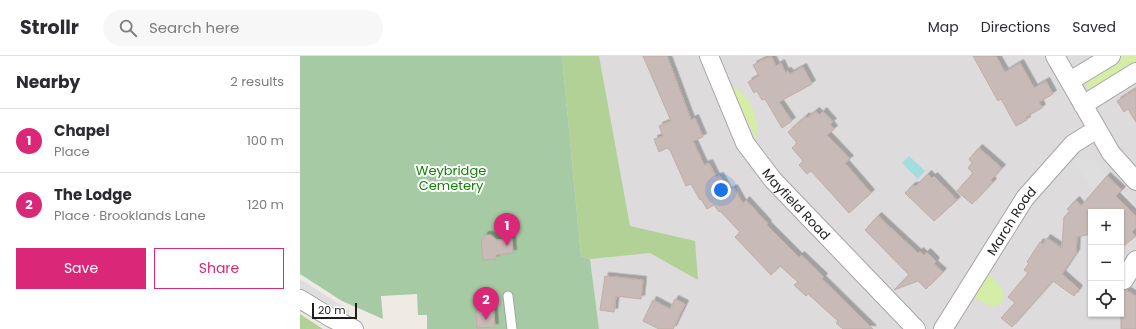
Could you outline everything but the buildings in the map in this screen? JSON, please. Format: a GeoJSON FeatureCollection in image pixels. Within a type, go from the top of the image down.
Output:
{"type":"FeatureCollection","features":[{"type":"Feature","properties":{"kind":"street","name":"Mayfield Road"},"geometry":{"type":"LineString","coordinates":[[709,56],[746,143],[758,162],[778,186],[916,329]]}},
{"type":"Feature","properties":{"kind":"street"},"geometry":{"type":"LineString","coordinates":[[1055,56],[1111,153],[1136,181]]}},
{"type":"Feature","properties":{"kind":"street"},"geometry":{"type":"LineString","coordinates":[[1070,82],[1110,56]]}},
{"type":"Feature","properties":{"kind":"street"},"geometry":{"type":"LineString","coordinates":[[1084,105],[1136,72]]}},
{"type":"Feature","properties":{"kind":"street","name":"March Road"},"geometry":{"type":"LineString","coordinates":[[943,329],[1025,198],[1072,144],[1097,129]]}},
{"type":"Feature","properties":{"kind":"street"},"geometry":{"type":"LineString","coordinates":[[1124,280],[1136,260]]}},
{"type":"Feature","properties":{"kind":"street"},"geometry":{"type":"LineString","coordinates":[[300,299],[331,318],[354,329]]}},
{"type":"Feature","properties":{"kind":"lane"},"geometry":{"type":"LineString","coordinates":[[508,296],[512,329]]}},
{"type":"Feature","properties":{"kind":"shaded area"},"geometry":{"type":"Polygon","coordinates":[[[562,56],[1136,56],[1136,329],[599,329],[590,259],[581,256],[562,56]]]}},
{"type":"Feature","properties":{"kind":"shaded area"},"geometry":{"type":"Polygon","coordinates":[[[1077,157],[1084,160],[1093,158],[1107,176],[1093,189],[1077,167],[1072,163],[1077,157]]]}},
{"type":"Feature","properties":{"kind":"shaded area"},"geometry":{"type":"Polygon","coordinates":[[[1131,198],[1136,205],[1136,220],[1122,202],[1131,198]]]}},
{"type":"Feature","properties":{"kind":"shaded area"},"geometry":{"type":"Polygon","coordinates":[[[300,279],[350,311],[347,318],[300,291],[300,279]]]}},
{"type":"Feature","properties":{"kind":"green space","name":"Weybridge Cemetery"},"geometry":{"type":"Polygon","coordinates":[[[300,56],[562,56],[581,256],[590,259],[599,329],[427,329],[427,315],[418,315],[417,294],[381,296],[383,319],[342,301],[300,274],[300,56]]]}},
{"type":"Feature","properties":{"kind":"green space"},"geometry":{"type":"Polygon","coordinates":[[[562,56],[599,56],[630,226],[695,241],[698,280],[650,253],[590,259],[581,256],[562,56]]]}},
{"type":"Feature","properties":{"kind":"green space"},"geometry":{"type":"Polygon","coordinates":[[[1120,56],[1136,56],[1136,63],[1092,90],[1087,88],[1084,80],[1120,56]]]}},
{"type":"Feature","properties":{"kind":"green space"},"geometry":{"type":"Polygon","coordinates":[[[731,87],[737,89],[743,94],[752,108],[756,117],[758,133],[756,139],[731,87]]]}},
{"type":"Feature","properties":{"kind":"green space"},"geometry":{"type":"Polygon","coordinates":[[[987,273],[1000,286],[1004,296],[1003,300],[999,304],[992,307],[973,297],[987,273]]]}},
{"type":"Feature","properties":{"kind":"green space"},"geometry":{"type":"Polygon","coordinates":[[[300,314],[323,329],[300,329],[300,314]]]}},
{"type":"Feature","properties":{"kind":"water"},"geometry":{"type":"Polygon","coordinates":[[[909,156],[925,171],[918,179],[902,163],[909,156]]]}},
{"type":"Feature","properties":{"kind":"place","name":"Chapel"},"geometry":{"type":"Point","coordinates":[507,246]}},
{"type":"Feature","properties":{"kind":"place","name":"The Lodge"},"geometry":{"type":"Point","coordinates":[486,320]}}]}
